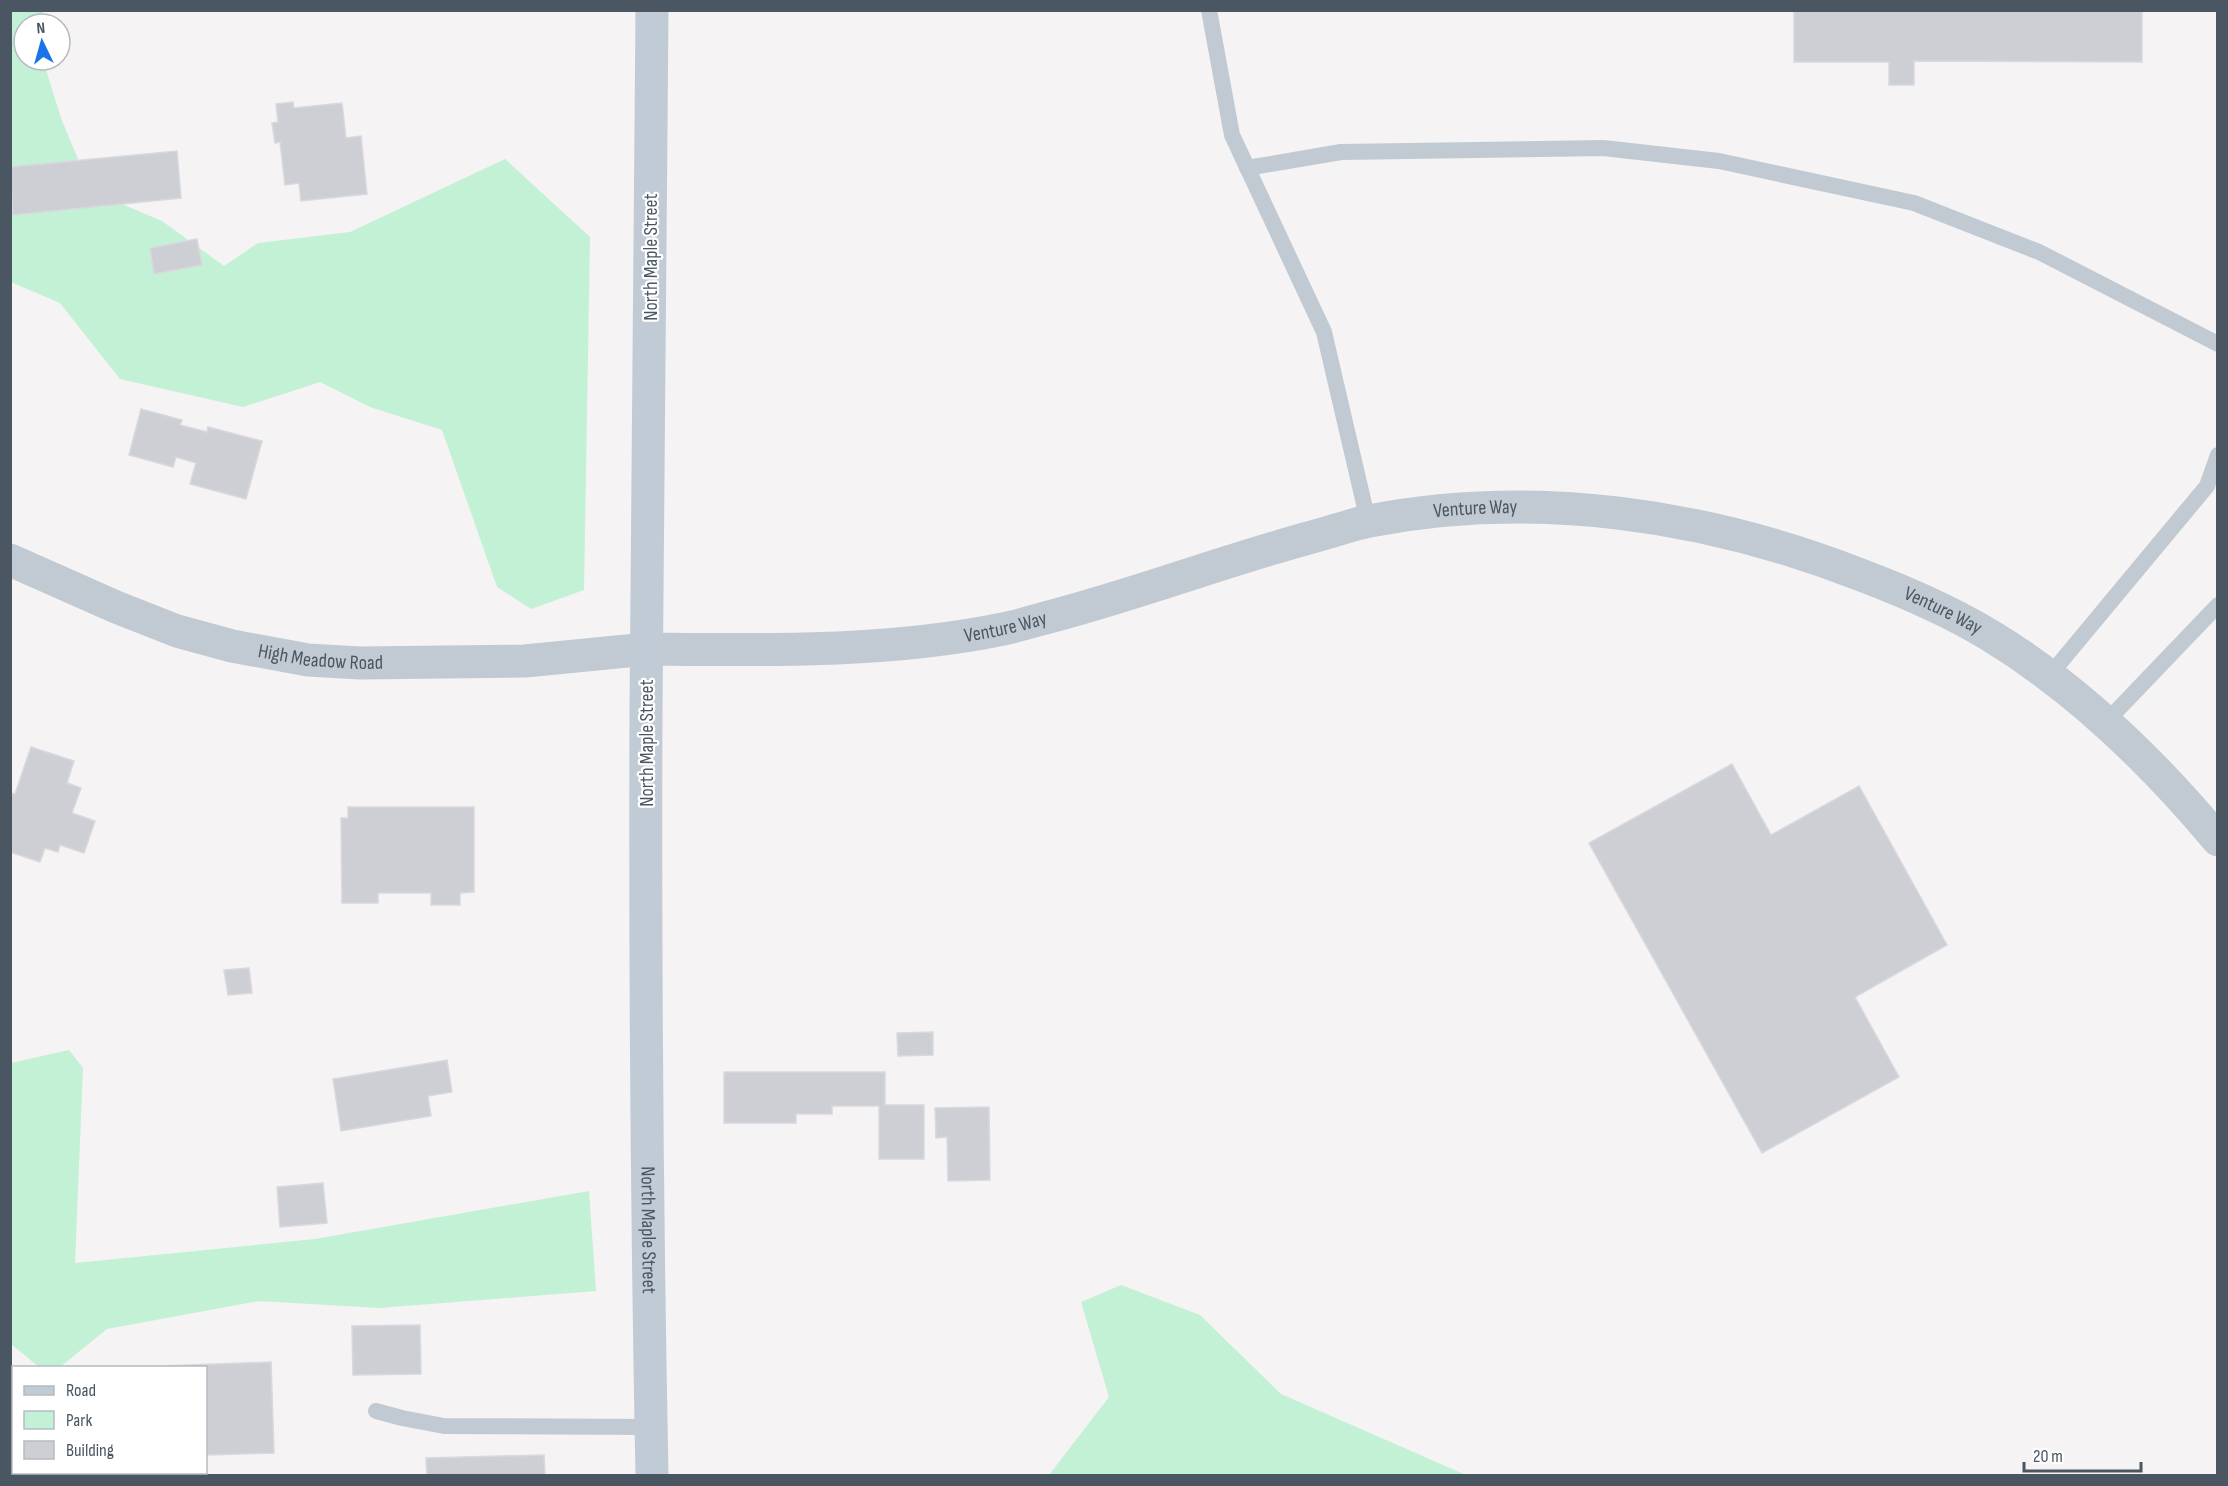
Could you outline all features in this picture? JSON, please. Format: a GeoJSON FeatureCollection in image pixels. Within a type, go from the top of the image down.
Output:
{"type":"FeatureCollection","features":[{"type":"Feature","properties":{"kind":"main road","name":"North Maple Street"},"geometry":{"type":"LineString","coordinates":[[652,10],[647,649],[648,1219],[652,1476]]}},
{"type":"Feature","properties":{"kind":"street","name":"Venture Way"},"geometry":{"type":"LineString","coordinates":[[647,649],[771,650],[936,639],[1003,629],[1093,605],[1288,543],[1368,521],[1451,510],[1520,506],[1587,509],[1720,529],[1809,554],[1916,596],[1991,636],[2049,676],[2154,767],[2217,840]]}},
{"type":"Feature","properties":{"kind":"street","name":"High Meadow Road"},"geometry":{"type":"LineString","coordinates":[[10,560],[177,631],[232,646],[308,660],[360,663],[525,661],[647,649]]}},
{"type":"Feature","properties":{"kind":"lane"},"geometry":{"type":"LineString","coordinates":[[1209,10],[1232,135],[1324,332],[1368,521]]}},
{"type":"Feature","properties":{"kind":"lane"},"geometry":{"type":"LineString","coordinates":[[1247,168],[1341,152],[1603,148],[1719,161],[1914,203],[2039,252],[2217,344]]}},
{"type":"Feature","properties":{"kind":"lane"},"geometry":{"type":"LineString","coordinates":[[2049,676],[2207,486],[2217,455]]}},
{"type":"Feature","properties":{"kind":"lane"},"geometry":{"type":"LineString","coordinates":[[2105,723],[2217,605]]}},
{"type":"Feature","properties":{"kind":"lane"},"geometry":{"type":"LineString","coordinates":[[376,1411],[444,1426],[651,1427]]}},
{"type":"Feature","properties":{"kind":"green space"},"geometry":{"type":"Polygon","coordinates":[[[11,11],[43,11],[12,12],[12,72],[47,72],[61,118],[91,191],[162,221],[224,266],[258,243],[350,232],[505,159],[590,237],[584,590],[531,609],[497,587],[442,430],[370,407],[320,382],[243,407],[120,379],[60,303],[11,282],[11,11]]]}},
{"type":"Feature","properties":{"kind":"green space"},"geometry":{"type":"Polygon","coordinates":[[[69,1050],[83,1068],[75,1263],[315,1239],[589,1191],[596,1291],[379,1308],[259,1301],[107,1329],[61,1366],[38,1366],[11,1344],[11,1063],[69,1050]]]}},
{"type":"Feature","properties":{"kind":"green space"},"geometry":{"type":"Polygon","coordinates":[[[1121,1285],[1200,1315],[1281,1394],[1466,1475],[1049,1475],[1109,1397],[1081,1302],[1121,1285]]]}},
{"type":"Feature","properties":{"kind":"building"},"geometry":{"type":"Polygon","coordinates":[[[1794,10],[2142,10],[2142,62],[1914,61],[1914,85],[1889,85],[1889,62],[1794,62],[1794,10]]]}},
{"type":"Feature","properties":{"kind":"building"},"geometry":{"type":"Polygon","coordinates":[[[293,102],[294,108],[342,103],[346,138],[361,136],[367,194],[301,201],[299,183],[285,185],[280,142],[275,143],[272,123],[278,122],[276,104],[293,102]]]}},
{"type":"Feature","properties":{"kind":"building"},"geometry":{"type":"Polygon","coordinates":[[[177,151],[181,198],[13,215],[10,167],[177,151]]]}},
{"type":"Feature","properties":{"kind":"building"},"geometry":{"type":"Polygon","coordinates":[[[197,239],[202,265],[154,274],[150,248],[197,239]]]}},
{"type":"Feature","properties":{"kind":"building"},"geometry":{"type":"Polygon","coordinates":[[[141,409],[182,420],[180,425],[207,432],[208,427],[262,441],[246,499],[190,484],[196,463],[176,457],[173,467],[129,455],[141,409]]]}},
{"type":"Feature","properties":{"kind":"building"},"geometry":{"type":"Polygon","coordinates":[[[31,747],[74,761],[67,783],[81,788],[72,813],[95,821],[84,853],[60,845],[58,852],[45,848],[40,862],[10,852],[10,793],[15,794],[31,747]]]}},
{"type":"Feature","properties":{"kind":"building"},"geometry":{"type":"Polygon","coordinates":[[[1732,764],[1771,835],[1859,786],[1947,945],[1855,997],[1899,1077],[1762,1153],[1589,843],[1732,764]]]}},
{"type":"Feature","properties":{"kind":"building"},"geometry":{"type":"Polygon","coordinates":[[[348,807],[474,807],[474,892],[460,893],[460,905],[431,905],[431,893],[378,893],[378,903],[342,903],[341,818],[348,818],[348,807]]]}},
{"type":"Feature","properties":{"kind":"building"},"geometry":{"type":"Polygon","coordinates":[[[249,968],[252,993],[228,995],[224,970],[249,968]]]}},
{"type":"Feature","properties":{"kind":"building"},"geometry":{"type":"Polygon","coordinates":[[[933,1032],[933,1055],[898,1056],[897,1033],[933,1032]]]}},
{"type":"Feature","properties":{"kind":"building"},"geometry":{"type":"Polygon","coordinates":[[[447,1060],[452,1092],[428,1096],[431,1116],[341,1131],[333,1079],[447,1060]]]}},
{"type":"Feature","properties":{"kind":"building"},"geometry":{"type":"Polygon","coordinates":[[[724,1072],[885,1072],[885,1105],[924,1105],[924,1159],[879,1159],[879,1106],[832,1106],[832,1114],[796,1114],[796,1123],[724,1123],[724,1072]]]}},
{"type":"Feature","properties":{"kind":"building"},"geometry":{"type":"Polygon","coordinates":[[[989,1107],[990,1180],[948,1181],[947,1137],[936,1138],[935,1108],[989,1107]]]}},
{"type":"Feature","properties":{"kind":"building"},"geometry":{"type":"Polygon","coordinates":[[[323,1183],[327,1223],[280,1227],[277,1187],[323,1183]]]}},
{"type":"Feature","properties":{"kind":"building"},"geometry":{"type":"Polygon","coordinates":[[[420,1325],[421,1374],[353,1375],[352,1326],[420,1325]]]}},
{"type":"Feature","properties":{"kind":"building"},"geometry":{"type":"Polygon","coordinates":[[[271,1362],[274,1453],[207,1455],[207,1366],[163,1366],[271,1362]]]}},
{"type":"Feature","properties":{"kind":"building"},"geometry":{"type":"Polygon","coordinates":[[[544,1455],[545,1475],[561,1476],[427,1476],[426,1458],[544,1455]]]}}]}
